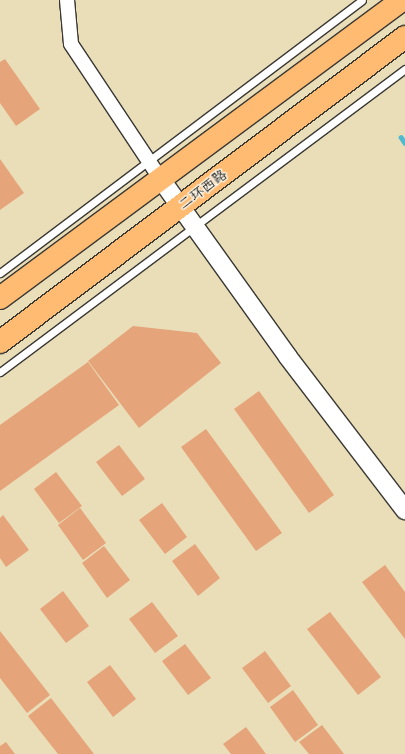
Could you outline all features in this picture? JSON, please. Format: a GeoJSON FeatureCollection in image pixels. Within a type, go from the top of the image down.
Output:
{"type":"FeatureCollection","features":[{"type":"Feature","properties":{"kind":"main road"},"geometry":{"type":"LineString","coordinates":[[0,298],[402,0]]}},
{"type":"Feature","properties":{"kind":"main road","name":"二环西路"},"geometry":{"type":"LineString","coordinates":[[0,342],[405,37]]}},
{"type":"Feature","properties":{"kind":"street"},"geometry":{"type":"LineString","coordinates":[[67,0],[71,44],[195,228],[288,357],[405,510]]}},
{"type":"Feature","properties":{"kind":"lane"},"geometry":{"type":"LineString","coordinates":[[0,273],[362,0]]}},
{"type":"Feature","properties":{"kind":"lane"},"geometry":{"type":"LineString","coordinates":[[0,372],[195,228],[405,69]]}},
{"type":"Feature","properties":{"kind":"building"},"geometry":{"type":"Polygon","coordinates":[[[5,59],[40,109],[16,126],[0,103],[0,62],[5,59]]]}},
{"type":"Feature","properties":{"kind":"building"},"geometry":{"type":"Polygon","coordinates":[[[0,159],[24,193],[0,210],[0,159]]]}},
{"type":"Feature","properties":{"kind":"building"},"geometry":{"type":"Polygon","coordinates":[[[133,326],[197,333],[221,363],[139,428],[88,361],[133,326]]]}},
{"type":"Feature","properties":{"kind":"building"},"geometry":{"type":"Polygon","coordinates":[[[88,362],[119,405],[0,491],[0,425],[88,362]]]}},
{"type":"Feature","properties":{"kind":"building"},"geometry":{"type":"Polygon","coordinates":[[[259,391],[334,495],[309,513],[234,409],[259,391]]]}},
{"type":"Feature","properties":{"kind":"building"},"geometry":{"type":"Polygon","coordinates":[[[206,429],[282,533],[256,551],[181,447],[206,429]]]}},
{"type":"Feature","properties":{"kind":"building"},"geometry":{"type":"Polygon","coordinates":[[[119,445],[145,479],[122,496],[96,462],[119,445]]]}},
{"type":"Feature","properties":{"kind":"building"},"geometry":{"type":"Polygon","coordinates":[[[56,472],[82,506],[59,523],[34,489],[56,472]]]}},
{"type":"Feature","properties":{"kind":"building"},"geometry":{"type":"Polygon","coordinates":[[[162,503],[187,537],[165,554],[139,520],[162,503]]]}},
{"type":"Feature","properties":{"kind":"building"},"geometry":{"type":"Polygon","coordinates":[[[80,508],[106,543],[83,560],[58,525],[80,508]]]}},
{"type":"Feature","properties":{"kind":"building"},"geometry":{"type":"Polygon","coordinates":[[[3,515],[29,550],[6,567],[0,558],[0,518],[3,515]]]}},
{"type":"Feature","properties":{"kind":"building"},"geometry":{"type":"Polygon","coordinates":[[[195,544],[220,578],[198,596],[172,561],[195,544]]]}},
{"type":"Feature","properties":{"kind":"building"},"geometry":{"type":"Polygon","coordinates":[[[104,546],[130,580],[107,598],[82,563],[104,546]]]}},
{"type":"Feature","properties":{"kind":"building"},"geometry":{"type":"Polygon","coordinates":[[[385,565],[405,592],[405,639],[362,582],[385,565]]]}},
{"type":"Feature","properties":{"kind":"building"},"geometry":{"type":"Polygon","coordinates":[[[63,591],[89,626],[66,643],[40,609],[63,591]]]}},
{"type":"Feature","properties":{"kind":"building"},"geometry":{"type":"Polygon","coordinates":[[[152,602],[178,636],[155,653],[129,619],[152,602]]]}},
{"type":"Feature","properties":{"kind":"building"},"geometry":{"type":"Polygon","coordinates":[[[330,612],[381,677],[358,695],[307,629],[330,612]]]}},
{"type":"Feature","properties":{"kind":"building"},"geometry":{"type":"Polygon","coordinates":[[[0,631],[50,695],[27,713],[0,678],[0,631]]]}},
{"type":"Feature","properties":{"kind":"building"},"geometry":{"type":"Polygon","coordinates":[[[185,644],[211,678],[188,695],[162,661],[185,644]]]}},
{"type":"Feature","properties":{"kind":"building"},"geometry":{"type":"Polygon","coordinates":[[[265,651],[291,686],[268,703],[242,668],[265,651]]]}},
{"type":"Feature","properties":{"kind":"building"},"geometry":{"type":"Polygon","coordinates":[[[110,665],[136,699],[113,717],[87,682],[110,665]]]}},
{"type":"Feature","properties":{"kind":"building"},"geometry":{"type":"Polygon","coordinates":[[[293,690],[318,725],[295,742],[270,707],[293,690]]]}},
{"type":"Feature","properties":{"kind":"building"},"geometry":{"type":"Polygon","coordinates":[[[51,698],[94,754],[58,754],[28,716],[51,698]]]}},
{"type":"Feature","properties":{"kind":"building"},"geometry":{"type":"Polygon","coordinates":[[[322,725],[344,754],[309,754],[299,742],[322,725]]]}},
{"type":"Feature","properties":{"kind":"building"},"geometry":{"type":"Polygon","coordinates":[[[246,727],[266,754],[231,754],[223,744],[246,727]]]}},
{"type":"Feature","properties":{"kind":"building"},"geometry":{"type":"Polygon","coordinates":[[[6,742],[15,754],[0,754],[0,746],[6,742]]]}},
{"type":"Feature","properties":{"kind":"waterway"},"geometry":{"type":"LineString","coordinates":[[401,137],[405,143]]}}]}
